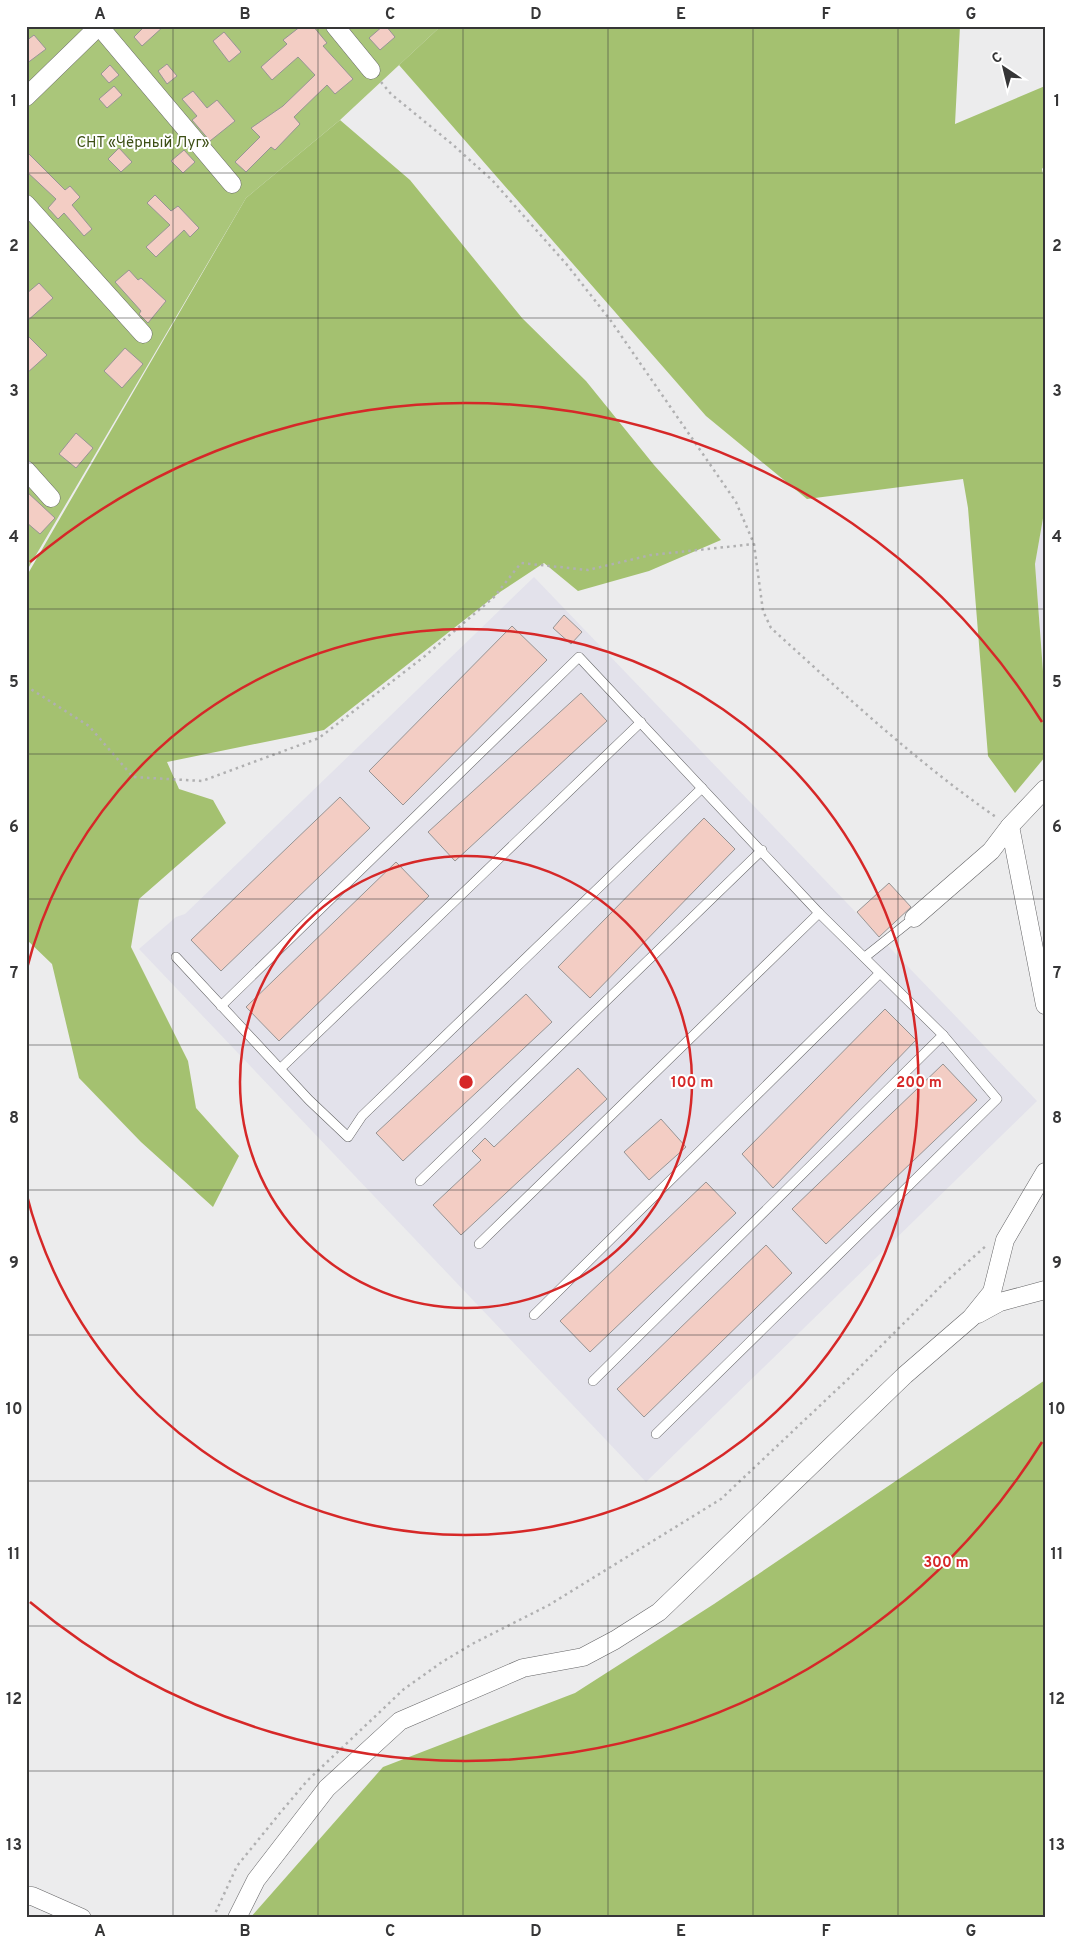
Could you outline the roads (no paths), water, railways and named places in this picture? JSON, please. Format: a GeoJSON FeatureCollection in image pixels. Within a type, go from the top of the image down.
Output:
{"type":"FeatureCollection","features":[{"type":"Feature","properties":{"kind":"street"},"geometry":{"type":"LineString","coordinates":[[26,97],[99,26],[232,184]]}},
{"type":"Feature","properties":{"kind":"street"},"geometry":{"type":"LineString","coordinates":[[335,26],[371,70]]}},
{"type":"Feature","properties":{"kind":"street"},"geometry":{"type":"LineString","coordinates":[[26,204],[143,334]]}},
{"type":"Feature","properties":{"kind":"street"},"geometry":{"type":"LineString","coordinates":[[26,470],[51,498]]}},
{"type":"Feature","properties":{"kind":"street"},"geometry":{"type":"LineString","coordinates":[[914,918],[991,851],[1010,826],[1045,789]]}},
{"type":"Feature","properties":{"kind":"street"},"geometry":{"type":"LineString","coordinates":[[1010,826],[1045,1005]]}},
{"type":"Feature","properties":{"kind":"street"},"geometry":{"type":"LineString","coordinates":[[237,1918],[256,1880],[327,1788],[400,1721],[523,1668],[583,1657],[659,1612],[905,1375],[971,1318],[992,1292],[1005,1240],[1045,1172]]}},
{"type":"Feature","properties":{"kind":"street"},"geometry":{"type":"LineString","coordinates":[[971,1318],[1000,1302],[1045,1290]]}},
{"type":"Feature","properties":{"kind":"street"},"geometry":{"type":"LineString","coordinates":[[26,1896],[32,1896],[82,1918]]}},
{"type":"Feature","properties":{"kind":"lane"},"geometry":{"type":"LineString","coordinates":[[221,1006],[579,657],[762,850],[819,913],[943,1035],[997,1099],[656,1434]]}},
{"type":"Feature","properties":{"kind":"lane"},"geometry":{"type":"LineString","coordinates":[[281,1068],[641,722]]}},
{"type":"Feature","properties":{"kind":"lane"},"geometry":{"type":"LineString","coordinates":[[176,957],[309,1100],[348,1137],[362,1116],[702,788]]}},
{"type":"Feature","properties":{"kind":"lane"},"geometry":{"type":"LineString","coordinates":[[420,1181],[762,850]]}},
{"type":"Feature","properties":{"kind":"lane"},"geometry":{"type":"LineString","coordinates":[[479,1244],[819,913]]}},
{"type":"Feature","properties":{"kind":"lane"},"geometry":{"type":"LineString","coordinates":[[865,957],[914,918]]}},
{"type":"Feature","properties":{"kind":"lane"},"geometry":{"type":"LineString","coordinates":[[534,1316],[879,974]]}},
{"type":"Feature","properties":{"kind":"lane"},"geometry":{"type":"LineString","coordinates":[[593,1381],[943,1035]]}},
{"type":"Feature","properties":{"kind":"park label","name":"СНТ «Чёрный Луг»"},"geometry":{"type":"Point","coordinates":[143,143]}}]}
